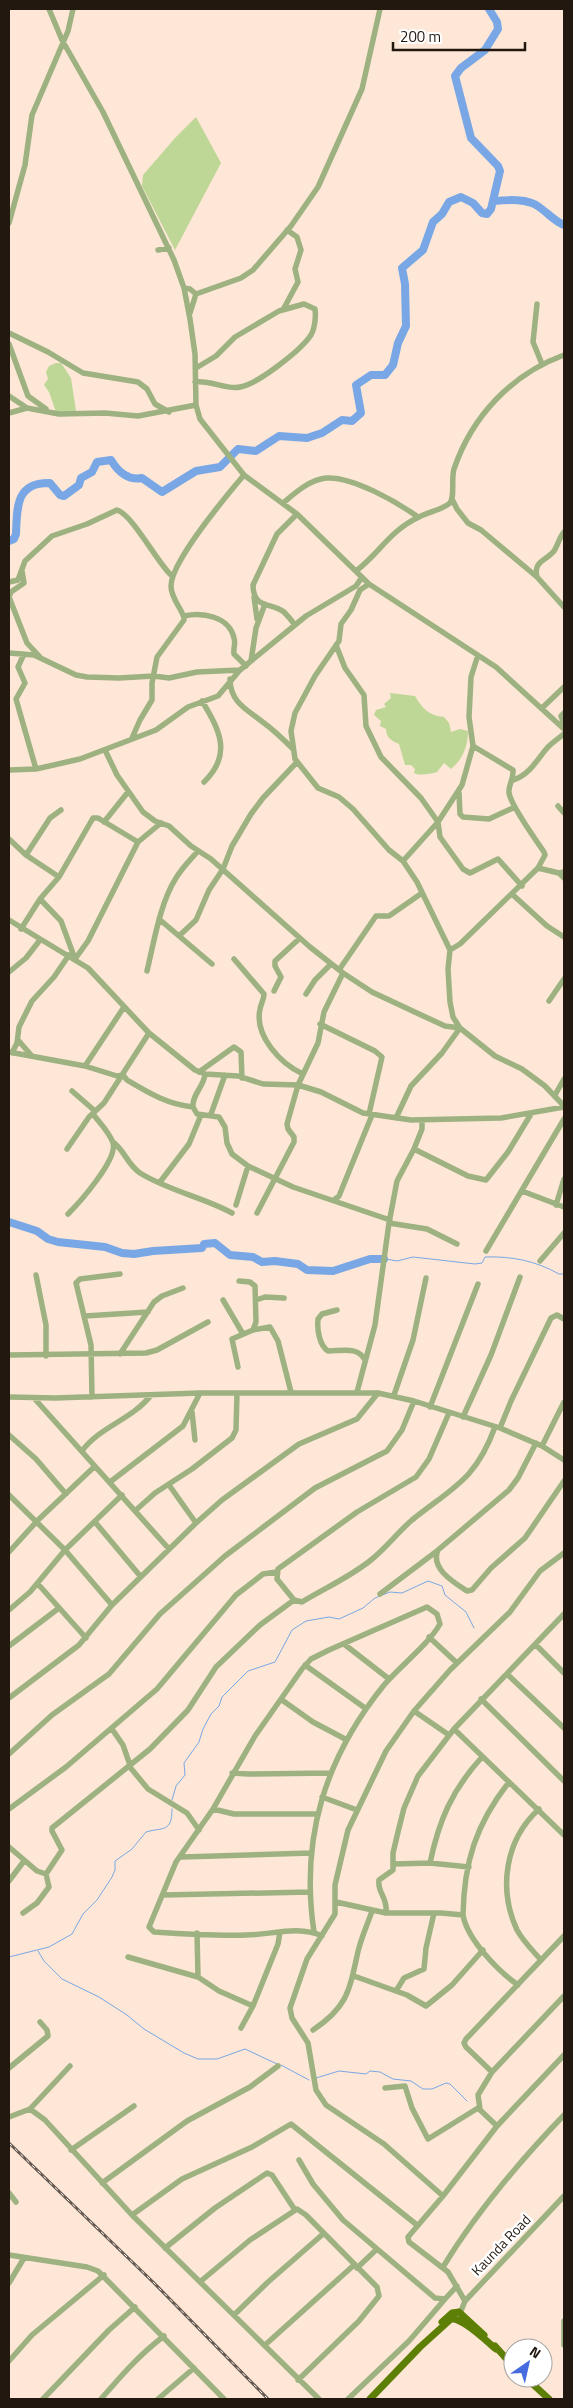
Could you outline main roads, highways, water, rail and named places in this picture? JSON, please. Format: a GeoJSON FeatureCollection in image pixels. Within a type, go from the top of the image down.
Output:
{"type":"FeatureCollection","features":[{"type":"Feature","properties":{"kind":"main road"},"geometry":{"type":"LineString","coordinates":[[370,2399],[420,2346],[448,2322],[462,2318],[503,2356]]}},
{"type":"Feature","properties":{"kind":"main road"},"geometry":{"type":"LineString","coordinates":[[537,2388],[549,2399]]}},
{"type":"Feature","properties":{"kind":"waterway"},"geometry":{"type":"LineString","coordinates":[[9,541],[14,539],[16,534],[18,506],[21,498],[30,487],[50,483],[60,495],[64,496],[79,485],[81,478],[92,472],[97,462],[111,460],[124,475],[137,479],[142,478],[162,492],[196,471],[220,467],[238,449],[256,451],[279,436],[307,438],[322,433],[342,420],[352,421],[361,413],[356,385],[371,375],[385,375],[393,365],[398,343],[406,326],[405,284],[402,268],[423,250],[433,222],[442,214],[449,202],[461,197],[473,203],[482,213],[487,214],[491,209],[500,171],[498,166],[471,138],[455,76],[461,68],[485,50],[498,29],[497,22],[489,9]]}},
{"type":"Feature","properties":{"kind":"waterway"},"geometry":{"type":"LineString","coordinates":[[493,201],[517,200],[529,202],[564,225]]}},
{"type":"Feature","properties":{"kind":"waterway"},"geometry":{"type":"LineString","coordinates":[[9,1222],[37,1231],[48,1239],[58,1242],[105,1247],[122,1253],[134,1254],[202,1248],[204,1244],[215,1243],[230,1255],[253,1257],[262,1262],[275,1261],[298,1264],[307,1270],[333,1271],[370,1259],[384,1259]]}},
{"type":"Feature","properties":{"kind":"waterway"},"geometry":{"type":"LineString","coordinates":[[386,1259],[397,1261],[413,1257],[475,1264],[482,1263],[485,1257],[505,1257],[524,1260],[559,1274],[564,1274]]}},
{"type":"Feature","properties":{"kind":"waterway"},"geometry":{"type":"LineString","coordinates":[[172,1800],[176,1786],[185,1775],[184,1763],[199,1742],[203,1729],[211,1714],[219,1706],[222,1697],[248,1671],[275,1662],[292,1630],[306,1621],[329,1617],[339,1619],[363,1608],[375,1598],[390,1592],[402,1593],[428,1581],[442,1586],[445,1595],[466,1612],[474,1628]]}},
{"type":"Feature","properties":{"kind":"waterway"},"geometry":{"type":"LineString","coordinates":[[9,1957],[49,1947],[72,1934],[83,1914],[97,1900],[112,1877],[115,1870],[115,1861],[132,1849],[146,1832],[168,1826],[172,1817],[172,1809]]}},
{"type":"Feature","properties":{"kind":"waterway"},"geometry":{"type":"LineString","coordinates":[[38,1951],[44,1961],[62,1979],[99,1997],[127,2015],[144,2029],[184,2053],[198,2059],[217,2059],[245,2049],[277,2064]]}},
{"type":"Feature","properties":{"kind":"waterway"},"geometry":{"type":"LineString","coordinates":[[281,2065],[309,2080]]}},
{"type":"Feature","properties":{"kind":"waterway"},"geometry":{"type":"LineString","coordinates":[[316,2078],[339,2071],[366,2074],[370,2071],[380,2072],[393,2079],[411,2081],[423,2089],[432,2089],[446,2083],[450,2084],[467,2101]]}},
{"type":"Feature","properties":{"kind":"railway"},"geometry":{"type":"LineString","coordinates":[[9,2143],[154,2283],[268,2399]]}}]}
